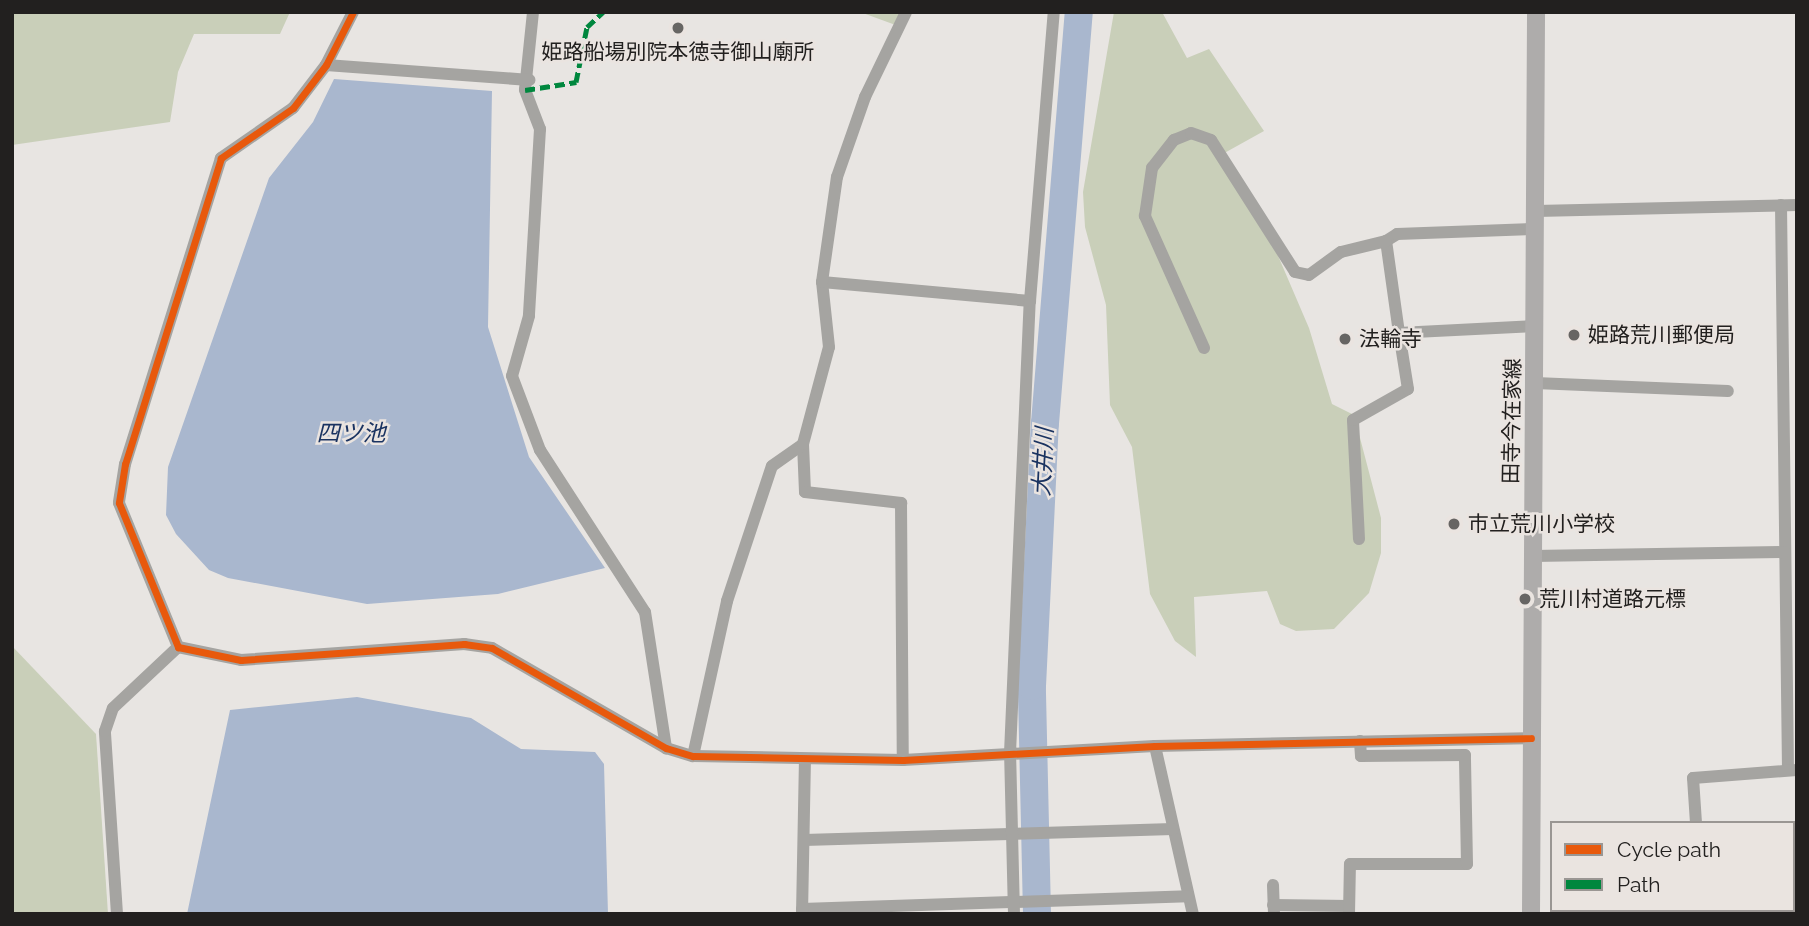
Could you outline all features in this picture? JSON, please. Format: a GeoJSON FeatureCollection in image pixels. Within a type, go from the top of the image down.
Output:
{"type":"FeatureCollection","features":[{"type":"Feature","properties":{"kind":"main road","name":"田寺今在家線"},"geometry":{"type":"LineString","coordinates":[[1531,914],[1536,12]]}},
{"type":"Feature","properties":{"kind":"street"},"geometry":{"type":"LineString","coordinates":[[178,647],[119,503],[125,464],[221,158],[293,108],[326,65],[353,12]]}},
{"type":"Feature","properties":{"kind":"street"},"geometry":{"type":"LineString","coordinates":[[533,12],[529,80],[525,90],[540,129],[529,316],[512,376],[540,450],[645,612],[666,748]]}},
{"type":"Feature","properties":{"kind":"street"},"geometry":{"type":"LineString","coordinates":[[903,760],[901,503],[805,492],[803,444],[829,347],[822,282],[837,177],[865,97],[906,12]]}},
{"type":"Feature","properties":{"kind":"street"},"geometry":{"type":"LineString","coordinates":[[1014,908],[1010,752],[1030,301],[1054,12]]}},
{"type":"Feature","properties":{"kind":"street"},"geometry":{"type":"LineString","coordinates":[[326,65],[529,80]]}},
{"type":"Feature","properties":{"kind":"street"},"geometry":{"type":"LineString","coordinates":[[1204,348],[1145,216],[1152,167],[1174,140],[1191,133],[1211,139],[1295,272],[1310,275],[1342,252],[1386,241],[1397,234],[1536,220],[1797,205]]}},
{"type":"Feature","properties":{"kind":"street"},"geometry":{"type":"LineString","coordinates":[[1696,821],[1693,778],[1792,769],[1785,552],[1781,205]]}},
{"type":"Feature","properties":{"kind":"street"},"geometry":{"type":"LineString","coordinates":[[1359,539],[1353,420],[1408,389],[1386,241]]}},
{"type":"Feature","properties":{"kind":"street"},"geometry":{"type":"LineString","coordinates":[[822,282],[1030,301]]}},
{"type":"Feature","properties":{"kind":"street"},"geometry":{"type":"LineString","coordinates":[[1399,333],[1535,326]]}},
{"type":"Feature","properties":{"kind":"street"},"geometry":{"type":"LineString","coordinates":[[1535,383],[1728,391]]}},
{"type":"Feature","properties":{"kind":"street"},"geometry":{"type":"LineString","coordinates":[[692,756],[727,601],[772,466],[803,444]]}},
{"type":"Feature","properties":{"kind":"street"},"geometry":{"type":"LineString","coordinates":[[1533,556],[1785,552]]}},
{"type":"Feature","properties":{"kind":"street"},"geometry":{"type":"LineString","coordinates":[[178,647],[241,660],[492,648],[666,748],[692,756],[805,761],[903,760],[1155,746],[1531,738]]}},
{"type":"Feature","properties":{"kind":"street"},"geometry":{"type":"LineString","coordinates":[[117,914],[105,731],[113,708],[178,647]]}},
{"type":"Feature","properties":{"kind":"street"},"geometry":{"type":"LineString","coordinates":[[1273,885],[1273,910],[1349,910],[1350,864],[1468,863],[1465,755],[1361,756],[1360,741]]}},
{"type":"Feature","properties":{"kind":"street"},"geometry":{"type":"LineString","coordinates":[[1155,746],[1193,914]]}},
{"type":"Feature","properties":{"kind":"street"},"geometry":{"type":"LineString","coordinates":[[805,761],[802,912],[1014,908],[1057,901],[1188,897]]}},
{"type":"Feature","properties":{"kind":"street"},"geometry":{"type":"LineString","coordinates":[[804,840],[1173,828]]}},
{"type":"Feature","properties":{"kind":"green space"},"geometry":{"type":"Polygon","coordinates":[[[12,12],[290,12],[280,34],[194,34],[178,72],[170,122],[12,145],[12,12]]]}},
{"type":"Feature","properties":{"kind":"green space"},"geometry":{"type":"Polygon","coordinates":[[[860,12],[909,12],[901,27],[860,12]]]}},
{"type":"Feature","properties":{"kind":"green space"},"geometry":{"type":"Polygon","coordinates":[[[1114,12],[1162,12],[1187,58],[1209,49],[1264,131],[1219,156],[1276,251],[1309,328],[1332,404],[1354,415],[1381,518],[1381,553],[1369,593],[1334,629],[1296,631],[1280,624],[1267,591],[1194,597],[1196,657],[1175,641],[1150,594],[1132,447],[1110,405],[1106,305],[1085,227],[1083,192],[1114,12]]]}},
{"type":"Feature","properties":{"kind":"green space"},"geometry":{"type":"Polygon","coordinates":[[[12,646],[96,734],[108,914],[12,914],[12,646]]]}},
{"type":"Feature","properties":{"kind":"water","name":"四ツ池"},"geometry":{"type":"Polygon","coordinates":[[[334,79],[492,91],[488,327],[529,457],[605,568],[498,594],[367,604],[228,578],[209,570],[176,534],[166,515],[168,467],[269,178],[313,122],[334,79]]]}},
{"type":"Feature","properties":{"kind":"water"},"geometry":{"type":"Polygon","coordinates":[[[357,697],[471,718],[521,749],[595,752],[604,764],[608,914],[187,914],[230,710],[357,697]]]}},
{"type":"Feature","properties":{"kind":"waterway","name":"大井川"},"geometry":{"type":"LineString","coordinates":[[1037,914],[1032,686],[1045,423],[1079,12]]}},
{"type":"Feature","properties":{"kind":"marked path"},"geometry":{"type":"LineString","coordinates":[[525,90],[576,82],[587,27],[603,12]]}},
{"type":"Feature","properties":{"kind":"cycle path"},"geometry":{"type":"LineString","coordinates":[[353,12],[326,65],[293,108],[221,158],[125,464],[119,503],[178,647],[241,660],[464,644],[492,648],[666,748],[693,756],[903,760],[1155,746],[1531,738]]}},
{"type":"Feature","properties":{"kind":"place","name":"姫路船場別院本徳寺御山廟所"},"geometry":{"type":"Point","coordinates":[678,28]}},
{"type":"Feature","properties":{"kind":"place","name":"姫路荒川郵便局"},"geometry":{"type":"Point","coordinates":[1574,335]}},
{"type":"Feature","properties":{"kind":"place","name":"法輪寺"},"geometry":{"type":"Point","coordinates":[1345,339]}},
{"type":"Feature","properties":{"kind":"place","name":"市立荒川小学校"},"geometry":{"type":"Point","coordinates":[1454,524]}},
{"type":"Feature","properties":{"kind":"place","name":"荒川村道路元標"},"geometry":{"type":"Point","coordinates":[1525,599]}}]}
